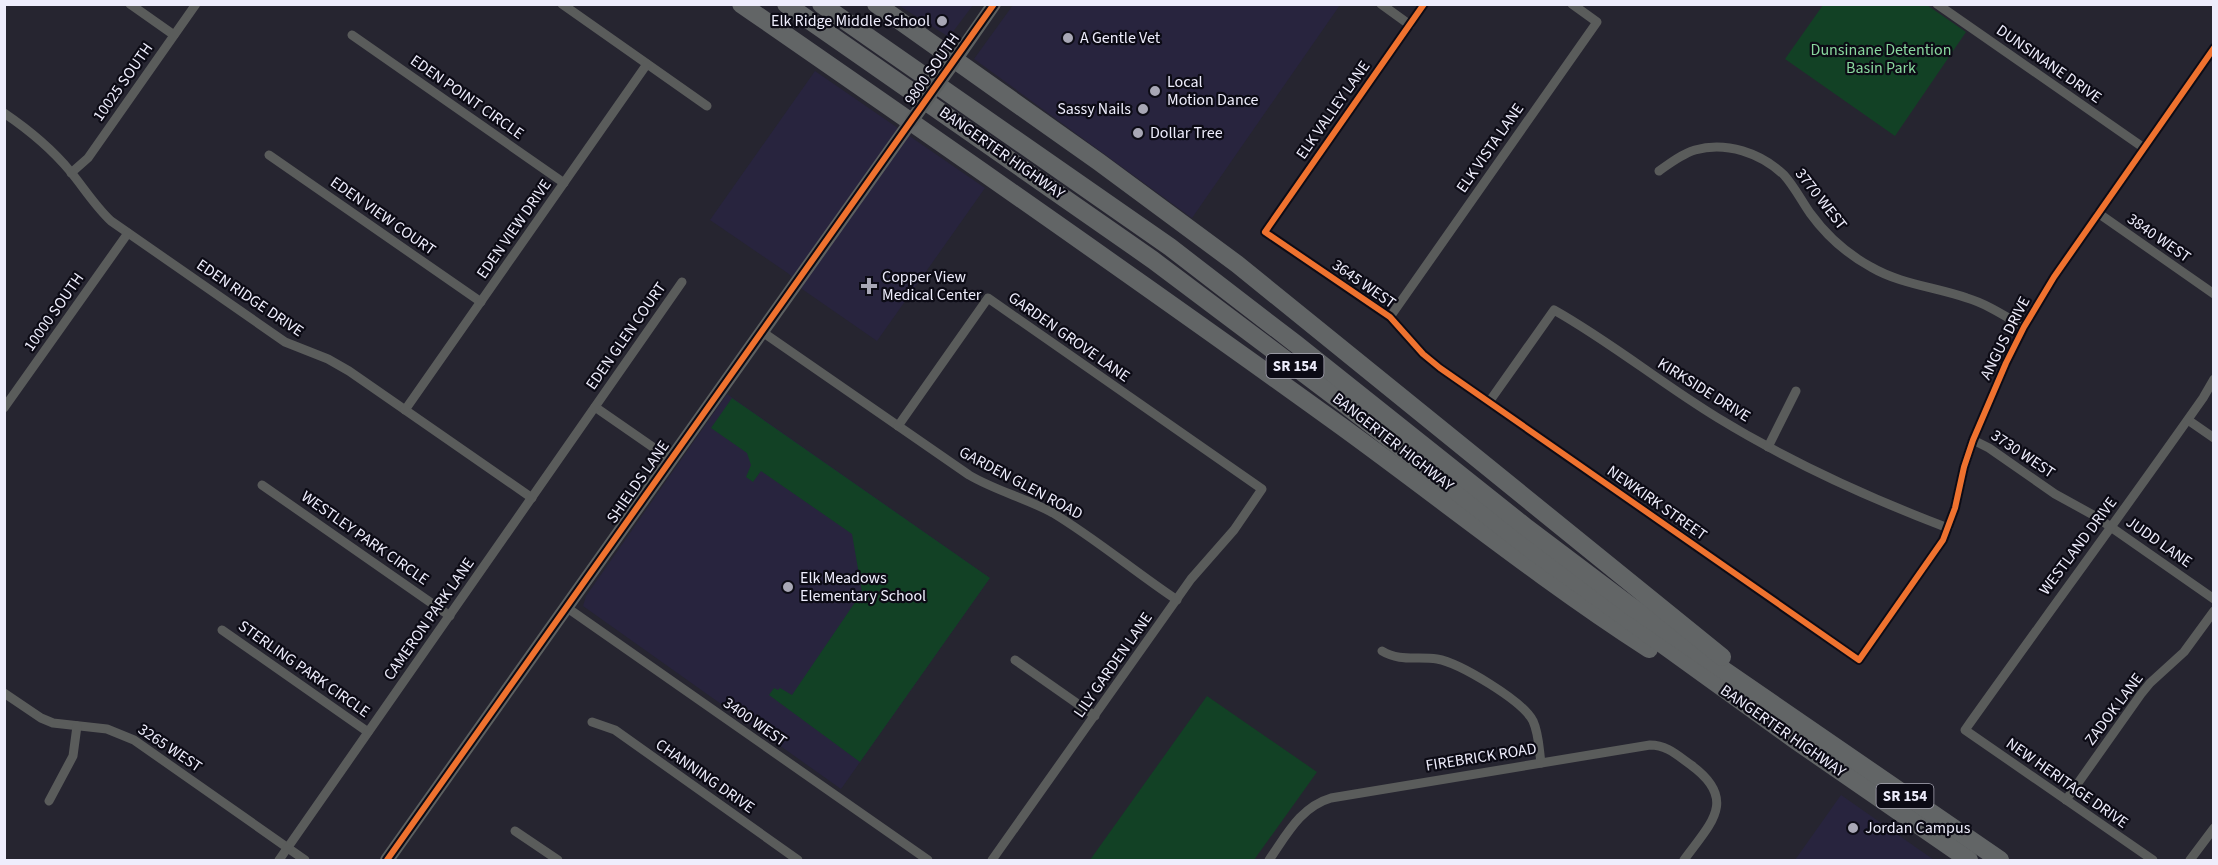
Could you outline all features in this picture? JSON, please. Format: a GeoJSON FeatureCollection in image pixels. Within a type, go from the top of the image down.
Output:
{"type":"FeatureCollection","features":[{"type":"Feature","properties":{"kind":"highway"},"geometry":{"type":"LineString","coordinates":[[741,4],[911,121],[1340,426],[1566,594],[1644,645],[1803,736]]}},
{"type":"Feature","properties":{"kind":"highway","name":"BANGERTER HIGHWAY"},"geometry":{"type":"LineString","coordinates":[[786,4],[1162,266],[1525,545],[1803,736],[2000,861]]}},
{"type":"Feature","properties":{"kind":"highway","name":"BANGERTER HIGHWAY"},"geometry":{"type":"LineString","coordinates":[[821,4],[1170,247],[1544,541],[1656,623],[1969,861]]}},
{"type":"Feature","properties":{"kind":"highway"},"geometry":{"type":"LineString","coordinates":[[876,4],[1155,202],[1264,285],[1803,736]]}},
{"type":"Feature","properties":{"kind":"main road","name":"9800 SOUTH"},"geometry":{"type":"LineString","coordinates":[[911,121],[994,4]]}},
{"type":"Feature","properties":{"kind":"main road","name":"SHIELDS LANE"},"geometry":{"type":"LineString","coordinates":[[387,861],[911,121]]}},
{"type":"Feature","properties":{"kind":"street"},"geometry":{"type":"LineString","coordinates":[[129,4],[174,36]]}},
{"type":"Feature","properties":{"kind":"street","name":"10025 SOUTH"},"geometry":{"type":"LineString","coordinates":[[71,173],[88,158],[196,4]]}},
{"type":"Feature","properties":{"kind":"street"},"geometry":{"type":"LineString","coordinates":[[562,4],[706,106]]}},
{"type":"Feature","properties":{"kind":"street"},"geometry":{"type":"LineString","coordinates":[[1381,4],[1410,25]]}},
{"type":"Feature","properties":{"kind":"street","name":"ELK VALLEY LANE"},"geometry":{"type":"LineString","coordinates":[[1265,232],[1424,4]]}},
{"type":"Feature","properties":{"kind":"street","name":"ELK VISTA LANE"},"geometry":{"type":"LineString","coordinates":[[1390,317],[1597,22],[1572,4]]}},
{"type":"Feature","properties":{"kind":"street","name":"DUNSINANE DRIVE"},"geometry":{"type":"LineString","coordinates":[[1937,4],[2144,148]]}},
{"type":"Feature","properties":{"kind":"street","name":"EDEN POINT CIRCLE"},"geometry":{"type":"LineString","coordinates":[[352,35],[564,183]]}},
{"type":"Feature","properties":{"kind":"street","name":"ANGUS DRIVE"},"geometry":{"type":"LineString","coordinates":[[1859,660],[1936,551],[1948,528],[1973,440],[2024,327],[2054,276],[2214,48]]}},
{"type":"Feature","properties":{"kind":"street","name":"EDEN VIEW DRIVE"},"geometry":{"type":"LineString","coordinates":[[405,410],[648,64]]}},
{"type":"Feature","properties":{"kind":"street","name":"EDEN RIDGE DRIVE"},"geometry":{"type":"LineString","coordinates":[[4,113],[47,146],[100,211],[128,233],[285,342],[339,364],[531,498]]}},
{"type":"Feature","properties":{"kind":"street","name":"3770 WEST"},"geometry":{"type":"LineString","coordinates":[[1659,171],[1695,150],[1729,148],[1745,152],[1773,166],[1785,177],[1822,228],[1857,259],[1891,277],[1969,298],[2024,327]]}},
{"type":"Feature","properties":{"kind":"street","name":"EDEN VIEW COURT"},"geometry":{"type":"LineString","coordinates":[[268,155],[481,302]]}},
{"type":"Feature","properties":{"kind":"street","name":"3840 WEST"},"geometry":{"type":"LineString","coordinates":[[2098,213],[2214,294]]}},
{"type":"Feature","properties":{"kind":"street","name":"3645 WEST"},"geometry":{"type":"LineString","coordinates":[[1265,232],[1390,317],[1423,354],[1440,368]]}},
{"type":"Feature","properties":{"kind":"street","name":"10000 SOUTH"},"geometry":{"type":"LineString","coordinates":[[4,408],[128,233]]}},
{"type":"Feature","properties":{"kind":"street","name":"EDEN GLEN COURT"},"geometry":{"type":"LineString","coordinates":[[595,407],[682,282]]}},
{"type":"Feature","properties":{"kind":"street","name":"GARDEN GROVE LANE"},"geometry":{"type":"LineString","coordinates":[[898,426],[988,298],[1262,489]]}},
{"type":"Feature","properties":{"kind":"street","name":"KIRKSIDE DRIVE"},"geometry":{"type":"LineString","coordinates":[[1489,402],[1554,310],[1669,387],[1768,447],[1852,488],[1948,528]]}},
{"type":"Feature","properties":{"kind":"street","name":"GARDEN GLEN ROAD"},"geometry":{"type":"LineString","coordinates":[[761,331],[982,483],[1030,502],[1062,519],[1177,600]]}},
{"type":"Feature","properties":{"kind":"street","name":"NEWKIRK STREET"},"geometry":{"type":"LineString","coordinates":[[1440,368],[1859,660]]}},
{"type":"Feature","properties":{"kind":"street","name":"WESTLAND DRIVE"},"geometry":{"type":"LineString","coordinates":[[1965,730],[2188,420],[2214,379]]}},
{"type":"Feature","properties":{"kind":"street"},"geometry":{"type":"LineString","coordinates":[[1768,447],[1796,392]]}},
{"type":"Feature","properties":{"kind":"street"},"geometry":{"type":"LineString","coordinates":[[595,407],[670,459]]}},
{"type":"Feature","properties":{"kind":"street","name":"CAMERON PARK LANE"},"geometry":{"type":"LineString","coordinates":[[279,861],[595,407]]}},
{"type":"Feature","properties":{"kind":"street"},"geometry":{"type":"LineString","coordinates":[[2188,420],[2214,438]]}},
{"type":"Feature","properties":{"kind":"street","name":"3730 WEST"},"geometry":{"type":"LineString","coordinates":[[1973,440],[1989,448],[2055,494]]}},
{"type":"Feature","properties":{"kind":"street","name":"WESTLEY PARK CIRCLE"},"geometry":{"type":"LineString","coordinates":[[262,485],[450,615]]}},
{"type":"Feature","properties":{"kind":"street","name":"LILY GARDEN LANE"},"geometry":{"type":"LineString","coordinates":[[992,861],[1177,600],[1205,562],[1234,530],[1262,489]]}},
{"type":"Feature","properties":{"kind":"street","name":"JUDD LANE"},"geometry":{"type":"LineString","coordinates":[[2055,494],[2112,527],[2214,599]]}},
{"type":"Feature","properties":{"kind":"street","name":"3400 WEST"},"geometry":{"type":"LineString","coordinates":[[566,607],[928,861]]}},
{"type":"Feature","properties":{"kind":"street","name":"ZADOK LANE"},"geometry":{"type":"LineString","coordinates":[[2066,800],[2141,694],[2184,652],[2214,611]]}},
{"type":"Feature","properties":{"kind":"street","name":"STERLING PARK CIRCLE"},"geometry":{"type":"LineString","coordinates":[[222,630],[368,732]]}},
{"type":"Feature","properties":{"kind":"street"},"geometry":{"type":"LineString","coordinates":[[1382,651],[1400,659],[1428,658],[1453,663],[1469,670],[1530,716],[1537,732],[1541,763]]}},
{"type":"Feature","properties":{"kind":"street"},"geometry":{"type":"LineString","coordinates":[[1015,660],[1095,716]]}},
{"type":"Feature","properties":{"kind":"street","name":"3265 WEST"},"geometry":{"type":"LineString","coordinates":[[4,693],[41,718],[53,723],[107,729],[134,740],[305,861]]}},
{"type":"Feature","properties":{"kind":"street","name":"CHANNING DRIVE"},"geometry":{"type":"LineString","coordinates":[[592,722],[615,730],[798,861]]}},
{"type":"Feature","properties":{"kind":"street"},"geometry":{"type":"LineString","coordinates":[[49,801],[73,756],[78,726]]}},
{"type":"Feature","properties":{"kind":"street","name":"NEW HERITAGE DRIVE"},"geometry":{"type":"LineString","coordinates":[[1965,730],[2153,861]]}},
{"type":"Feature","properties":{"kind":"street","name":"FIREBRICK ROAD"},"geometry":{"type":"LineString","coordinates":[[1269,861],[1302,814],[1324,800],[1655,745],[1670,750],[1713,784],[1717,803],[1714,816],[1684,861]]}},
{"type":"Feature","properties":{"kind":"street"},"geometry":{"type":"LineString","coordinates":[[2190,861],[2214,828]]}},
{"type":"Feature","properties":{"kind":"street"},"geometry":{"type":"LineString","coordinates":[[515,831],[558,861]]}},
{"type":"Feature","properties":{"kind":"shaded area","name":"Elk Ridge Middle School"},"geometry":{"type":"Polygon","coordinates":[[[898,5],[973,5],[949,37],[898,5]]]}},
{"type":"Feature","properties":{"kind":"shaded area"},"geometry":{"type":"Polygon","coordinates":[[[1013,5],[1340,5],[1192,218],[974,59],[1013,5]]]}},
{"type":"Feature","properties":{"kind":"shaded area"},"geometry":{"type":"Polygon","coordinates":[[[815,71],[985,188],[877,341],[802,289],[789,274],[710,220],[815,71]]]}},
{"type":"Feature","properties":{"kind":"shaded area","name":"Elk Meadows Elementary School"},"geometry":{"type":"Polygon","coordinates":[[[727,394],[990,578],[841,789],[583,606],[586,596],[727,394]]]}},
{"type":"Feature","properties":{"kind":"shaded area","name":"Jordan Campus"},"geometry":{"type":"Polygon","coordinates":[[[1841,795],[1934,860],[1795,860],[1841,795]]]}},
{"type":"Feature","properties":{"kind":"green space","name":"Dunsinane Detention Basin Park"},"geometry":{"type":"Polygon","coordinates":[[[1823,5],[1927,5],[1966,32],[1895,136],[1785,59],[1823,5]]]}},
{"type":"Feature","properties":{"kind":"green space"},"geometry":{"type":"Polygon","coordinates":[[[732,398],[990,578],[860,762],[769,695],[774,688],[778,690],[780,688],[792,695],[862,592],[852,534],[761,471],[753,482],[746,477],[751,465],[747,453],[711,428],[732,398]]]}},
{"type":"Feature","properties":{"kind":"green space"},"geometry":{"type":"Polygon","coordinates":[[[1207,696],[1317,772],[1254,860],[1090,860],[1207,696]]]}},
{"type":"Feature","properties":{"kind":"cycle path"},"geometry":{"type":"LineString","coordinates":[[387,860],[994,4]]}},
{"type":"Feature","properties":{"kind":"cycle path"},"geometry":{"type":"LineString","coordinates":[[1424,4],[1265,232],[1390,317],[1423,354],[1440,368],[1859,660],[1943,540],[1955,508],[1973,440],[2024,327],[2054,277],[2214,48]]}},
{"type":"Feature","properties":{"kind":"place","name":"Elk Ridge Middle School"},"geometry":{"type":"Point","coordinates":[942,21]}},
{"type":"Feature","properties":{"kind":"place","name":"A Gentle Vet"},"geometry":{"type":"Point","coordinates":[1068,38]}},
{"type":"Feature","properties":{"kind":"place","name":"Local Motion Dance"},"geometry":{"type":"Point","coordinates":[1155,91]}},
{"type":"Feature","properties":{"kind":"place","name":"Sassy Nails"},"geometry":{"type":"Point","coordinates":[1143,109]}},
{"type":"Feature","properties":{"kind":"place","name":"Dollar Tree"},"geometry":{"type":"Point","coordinates":[1138,133]}},
{"type":"Feature","properties":{"kind":"place","name":"Copper View Medical Center"},"geometry":{"type":"Point","coordinates":[869,286]}},
{"type":"Feature","properties":{"kind":"place","name":"Elk Meadows Elementary School"},"geometry":{"type":"Point","coordinates":[788,587]}},
{"type":"Feature","properties":{"kind":"place","name":"Jordan Campus"},"geometry":{"type":"Point","coordinates":[1853,828]}}]}
